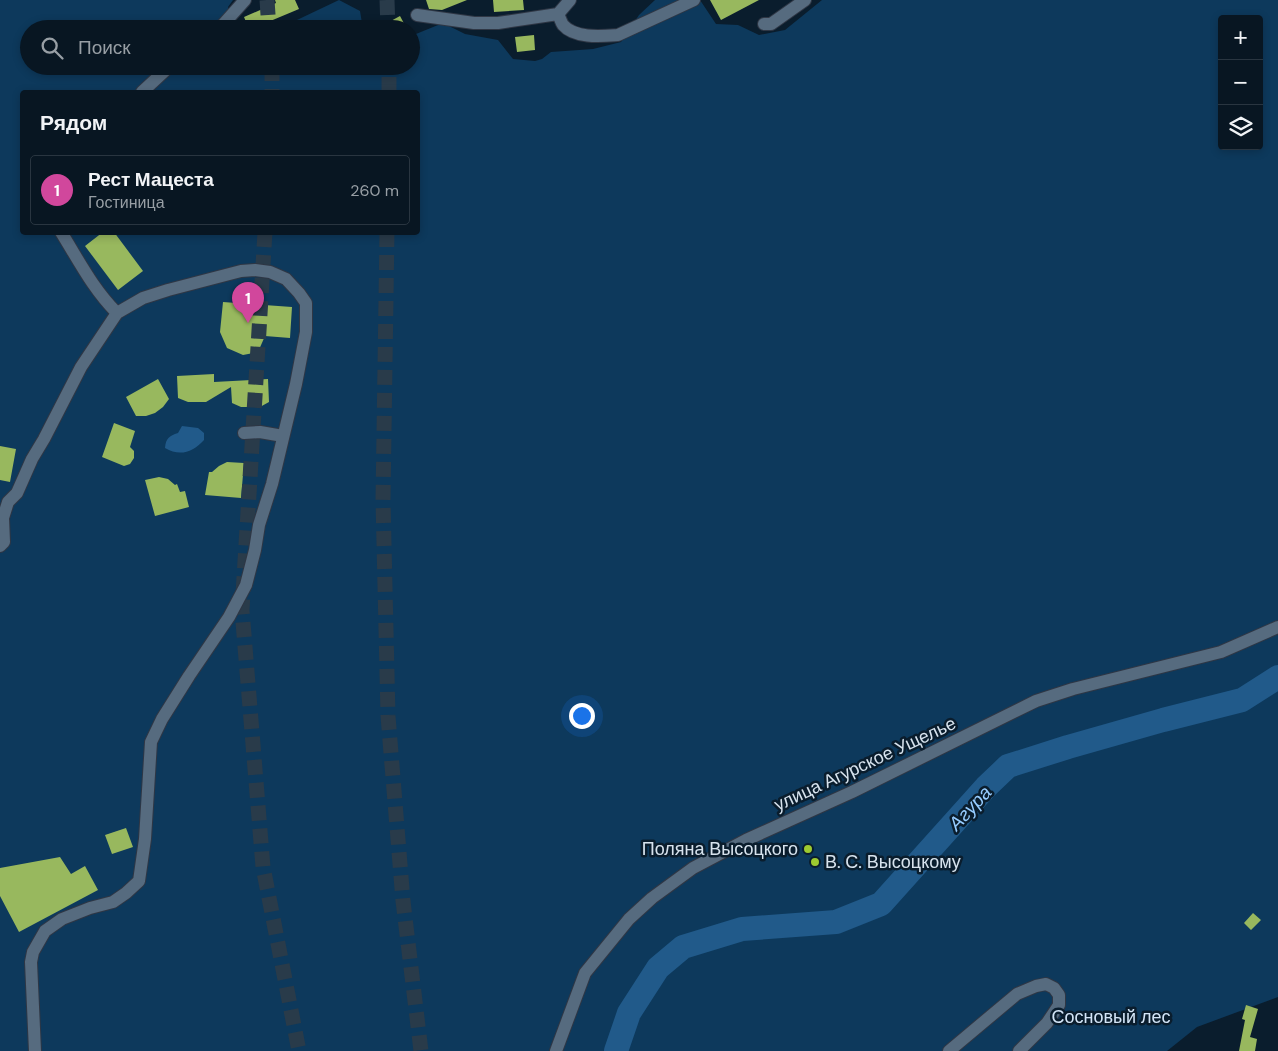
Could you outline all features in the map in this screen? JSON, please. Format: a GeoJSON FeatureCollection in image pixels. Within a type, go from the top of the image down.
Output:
{"type":"FeatureCollection","features":[{"type":"Feature","properties":{"kind":"street"},"geometry":{"type":"LineString","coordinates":[[227,20],[244,0]]}},
{"type":"Feature","properties":{"kind":"street"},"geometry":{"type":"LineString","coordinates":[[417,15],[457,22],[498,23],[558,14],[570,0]]}},
{"type":"Feature","properties":{"kind":"street"},"geometry":{"type":"LineString","coordinates":[[558,14],[562,24],[568,30],[579,34],[618,35],[694,0]]}},
{"type":"Feature","properties":{"kind":"street"},"geometry":{"type":"LineString","coordinates":[[764,24],[771,24],[805,0]]}},
{"type":"Feature","properties":{"kind":"street"},"geometry":{"type":"LineString","coordinates":[[144,90],[160,75]]}},
{"type":"Feature","properties":{"kind":"street"},"geometry":{"type":"LineString","coordinates":[[63,235],[102,298],[117,312]]}},
{"type":"Feature","properties":{"kind":"street"},"geometry":{"type":"LineString","coordinates":[[0,546],[4,542],[3,518],[8,502],[17,493],[32,459],[81,367],[117,312],[143,298],[241,271],[270,272],[286,279],[299,292],[306,304],[306,332],[296,384],[272,484],[259,525],[246,585],[229,616],[162,718],[151,742],[145,839],[139,880],[126,893],[113,902],[90,908],[62,919],[45,931],[33,952],[31,962],[35,1051]]}},
{"type":"Feature","properties":{"kind":"street"},"geometry":{"type":"LineString","coordinates":[[244,433],[260,432],[283,436]]}},
{"type":"Feature","properties":{"kind":"street","name":"улица Агурское Ущелье"},"geometry":{"type":"LineString","coordinates":[[556,1051],[585,973],[629,919],[652,898],[693,868],[746,840],[852,792],[1036,701],[1073,689],[1221,652],[1278,627]]}},
{"type":"Feature","properties":{"kind":"street"},"geometry":{"type":"LineString","coordinates":[[949,1051],[1016,994],[1046,984],[1054,988],[1059,995],[1059,1005],[1047,1023],[1019,1051]]}},
{"type":"Feature","properties":{"kind":"green space","name":"Сосновый лес"},"geometry":{"type":"Polygon","coordinates":[[[0,0],[233,0],[228,7],[232,20],[20,20],[20,75],[420,75],[420,32],[443,23],[465,34],[498,40],[513,59],[535,61],[542,59],[551,52],[593,49],[621,42],[639,15],[655,0],[700,0],[716,24],[738,25],[759,35],[785,30],[822,0],[1278,0],[1278,997],[1197,1027],[1167,1051],[0,1051],[0,0]]]}},
{"type":"Feature","properties":{"kind":"green space"},"geometry":{"type":"Polygon","coordinates":[[[339,0],[360,11],[362,20],[297,20],[339,0]]]}},
{"type":"Feature","properties":{"kind":"shaded area"},"geometry":{"type":"Polygon","coordinates":[[[182,426],[198,428],[204,433],[204,440],[195,448],[186,452],[181,453],[165,448],[168,438],[178,433],[182,426]]]}},
{"type":"Feature","properties":{"kind":"building"},"geometry":{"type":"Polygon","coordinates":[[[275,0],[295,0],[299,9],[273,20],[245,20],[244,17],[276,3],[275,0]]]}},
{"type":"Feature","properties":{"kind":"building"},"geometry":{"type":"Polygon","coordinates":[[[426,0],[467,0],[442,10],[429,9],[426,0]]]}},
{"type":"Feature","properties":{"kind":"building"},"geometry":{"type":"Polygon","coordinates":[[[493,0],[523,0],[524,10],[494,12],[493,0]]]}},
{"type":"Feature","properties":{"kind":"building"},"geometry":{"type":"Polygon","coordinates":[[[710,0],[759,0],[721,20],[710,0]]]}},
{"type":"Feature","properties":{"kind":"building"},"geometry":{"type":"Polygon","coordinates":[[[400,16],[402,20],[393,20],[400,16]]]}},
{"type":"Feature","properties":{"kind":"building"},"geometry":{"type":"Polygon","coordinates":[[[534,35],[535,50],[517,52],[515,37],[534,35]]]}},
{"type":"Feature","properties":{"kind":"building"},"geometry":{"type":"Polygon","coordinates":[[[99,235],[116,235],[143,271],[118,290],[85,246],[99,235]]]}},
{"type":"Feature","properties":{"kind":"building"},"geometry":{"type":"Polygon","coordinates":[[[223,302],[292,307],[290,338],[265,336],[258,352],[243,355],[227,348],[220,332],[223,302]]]}},
{"type":"Feature","properties":{"kind":"building"},"geometry":{"type":"Polygon","coordinates":[[[214,374],[214,382],[268,379],[269,402],[260,407],[241,407],[232,403],[231,387],[206,402],[188,402],[178,398],[177,376],[214,374]]]}},
{"type":"Feature","properties":{"kind":"building"},"geometry":{"type":"Polygon","coordinates":[[[158,379],[169,399],[155,413],[146,416],[136,416],[126,397],[158,379]]]}},
{"type":"Feature","properties":{"kind":"building"},"geometry":{"type":"Polygon","coordinates":[[[114,423],[135,431],[130,447],[134,451],[134,458],[130,464],[124,466],[102,457],[114,423]]]}},
{"type":"Feature","properties":{"kind":"building"},"geometry":{"type":"Polygon","coordinates":[[[0,446],[16,449],[10,482],[0,480],[0,446]]]}},
{"type":"Feature","properties":{"kind":"building"},"geometry":{"type":"Polygon","coordinates":[[[227,462],[244,463],[241,498],[205,495],[209,472],[227,462]]]}},
{"type":"Feature","properties":{"kind":"building"},"geometry":{"type":"Polygon","coordinates":[[[159,477],[168,479],[175,485],[177,484],[180,492],[185,491],[189,507],[155,516],[145,480],[159,477]]]}},
{"type":"Feature","properties":{"kind":"building"},"geometry":{"type":"Polygon","coordinates":[[[126,828],[133,847],[112,854],[105,835],[126,828]]]}},
{"type":"Feature","properties":{"kind":"building"},"geometry":{"type":"Polygon","coordinates":[[[60,857],[71,874],[85,866],[98,890],[19,932],[0,896],[0,868],[60,857]]]}},
{"type":"Feature","properties":{"kind":"building"},"geometry":{"type":"Polygon","coordinates":[[[1253,913],[1261,920],[1251,930],[1244,923],[1253,913]]]}},
{"type":"Feature","properties":{"kind":"building"},"geometry":{"type":"Polygon","coordinates":[[[1246,1005],[1258,1009],[1250,1037],[1257,1039],[1255,1051],[1239,1051],[1245,1020],[1242,1019],[1246,1005]]]}},
{"type":"Feature","properties":{"kind":"waterway","name":"Агура"},"geometry":{"type":"LineString","coordinates":[[616,1051],[629,1013],[658,968],[683,947],[742,929],[836,922],[881,904],[986,787],[1008,766],[1163,720],[1242,700],[1278,677]]}},
{"type":"Feature","properties":{"kind":"tunnel"},"geometry":{"type":"LineString","coordinates":[[267,0],[268,20]]}},
{"type":"Feature","properties":{"kind":"tunnel"},"geometry":{"type":"LineString","coordinates":[[387,0],[388,20]]}},
{"type":"Feature","properties":{"kind":"tunnel"},"geometry":{"type":"LineString","coordinates":[[272,75],[272,90]]}},
{"type":"Feature","properties":{"kind":"tunnel"},"geometry":{"type":"LineString","coordinates":[[389,75],[389,90]]}},
{"type":"Feature","properties":{"kind":"tunnel"},"geometry":{"type":"LineString","coordinates":[[265,235],[242,610],[263,867],[299,1051]]}},
{"type":"Feature","properties":{"kind":"tunnel"},"geometry":{"type":"LineString","coordinates":[[387,235],[383,500],[388,716],[403,901],[421,1051]]}},
{"type":"Feature","properties":{"kind":"place","name":"Рест Мацеста"},"geometry":{"type":"Point","coordinates":[248,323]}},
{"type":"Feature","properties":{"kind":"place","name":"Поляна Высоцкого"},"geometry":{"type":"Point","coordinates":[808,849]}},
{"type":"Feature","properties":{"kind":"place","name":"В. С. Высоцкому"},"geometry":{"type":"Point","coordinates":[815,862]}}]}
